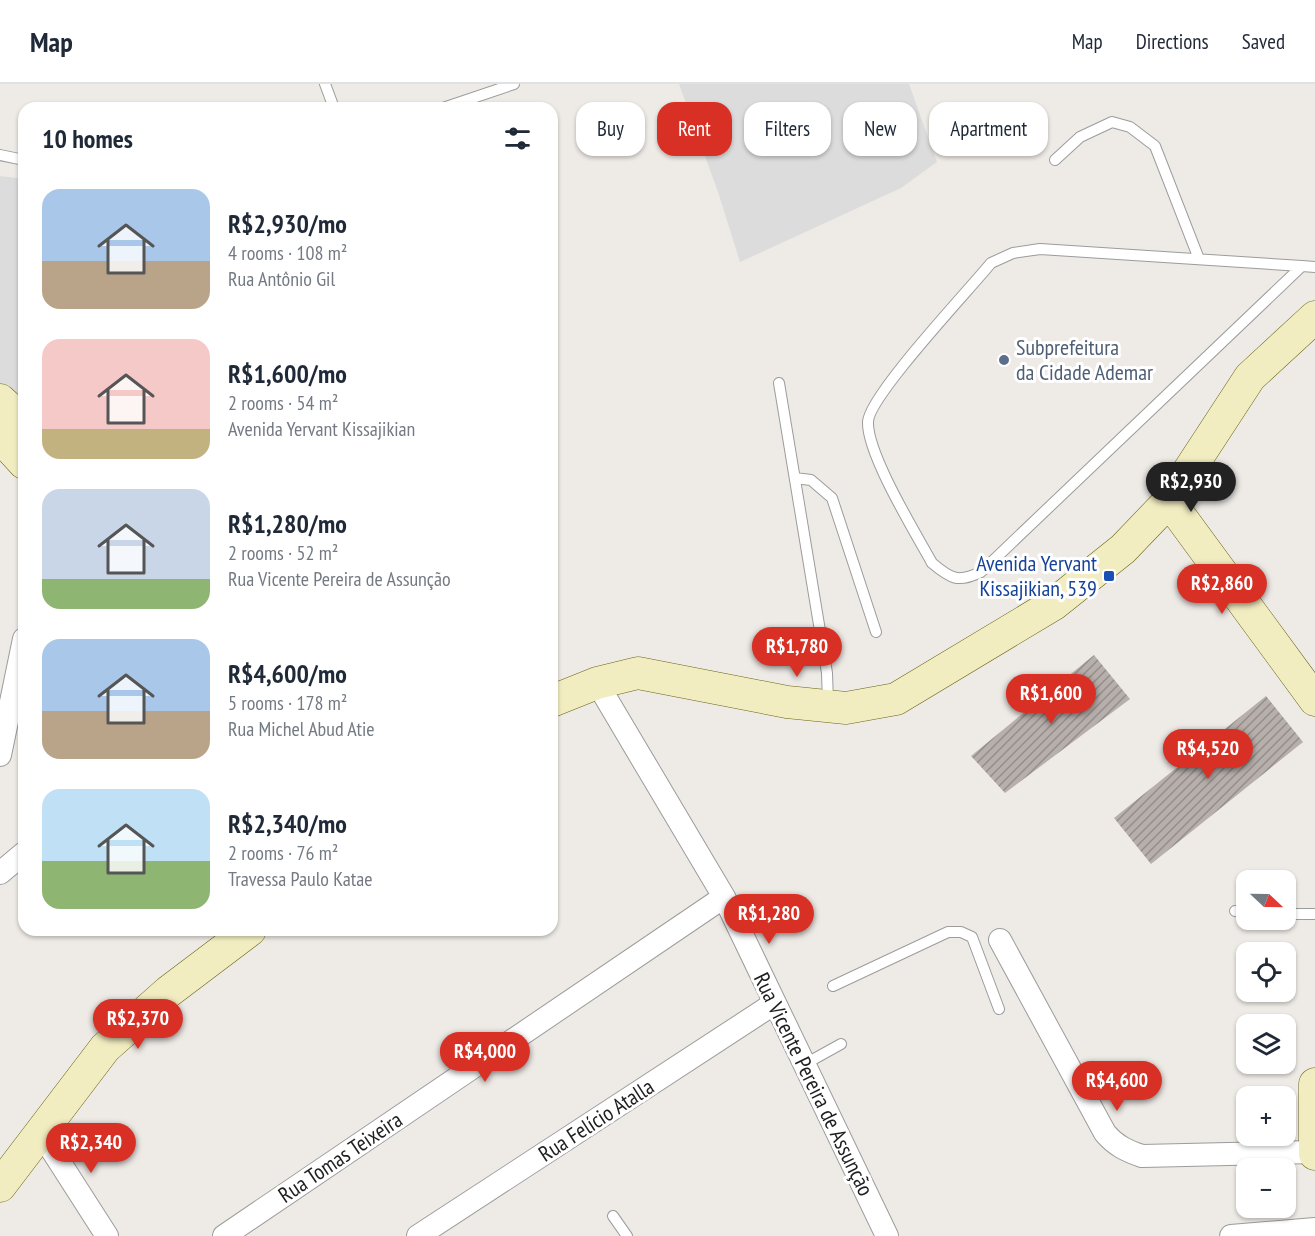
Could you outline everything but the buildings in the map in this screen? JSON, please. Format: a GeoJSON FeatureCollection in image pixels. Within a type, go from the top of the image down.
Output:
{"type":"FeatureCollection","features":[{"type":"Feature","properties":{"kind":"main road"},"geometry":{"type":"LineString","coordinates":[[558,698],[597,682],[638,674],[787,702],[846,708],[896,699],[1054,604],[1123,549],[1169,501],[1250,377],[1315,317]]}},
{"type":"Feature","properties":{"kind":"main road"},"geometry":{"type":"LineString","coordinates":[[0,400],[14,443]]}},
{"type":"Feature","properties":{"kind":"main road"},"geometry":{"type":"LineString","coordinates":[[1169,501],[1315,700]]}},
{"type":"Feature","properties":{"kind":"main road"},"geometry":{"type":"LineString","coordinates":[[0,1186],[105,1048],[130,1023],[242,936]]}},
{"type":"Feature","properties":{"kind":"main road"},"geometry":{"type":"LineString","coordinates":[[1315,1084],[1315,1153]]}},
{"type":"Feature","properties":{"kind":"street"},"geometry":{"type":"LineString","coordinates":[[0,755],[18,668]]}},
{"type":"Feature","properties":{"kind":"street","name":"Rua Vicente Pereira de Assunção"},"geometry":{"type":"LineString","coordinates":[[597,682],[724,897],[887,1236]]}},
{"type":"Feature","properties":{"kind":"street"},"geometry":{"type":"LineString","coordinates":[[0,873],[18,858]]}},
{"type":"Feature","properties":{"kind":"street","name":"Rua Tomas Teixeira"},"geometry":{"type":"LineString","coordinates":[[224,1236],[724,897]]}},
{"type":"Feature","properties":{"kind":"street"},"geometry":{"type":"LineString","coordinates":[[1000,940],[1105,1133],[1127,1152],[1142,1156],[1315,1153]]}},
{"type":"Feature","properties":{"kind":"street","name":"Rua Felício Atalla"},"geometry":{"type":"LineString","coordinates":[[418,1236],[775,1003]]}},
{"type":"Feature","properties":{"kind":"street"},"geometry":{"type":"LineString","coordinates":[[40,1133],[107,1236]]}},
{"type":"Feature","properties":{"kind":"street"},"geometry":{"type":"LineString","coordinates":[[1232,1236],[1315,1230]]}},
{"type":"Feature","properties":{"kind":"lane"},"geometry":{"type":"LineString","coordinates":[[325,84],[332,102]]}},
{"type":"Feature","properties":{"kind":"lane"},"geometry":{"type":"LineString","coordinates":[[461,102],[514,84]]}},
{"type":"Feature","properties":{"kind":"lane"},"geometry":{"type":"LineString","coordinates":[[1054,160],[1080,137],[1112,122],[1130,127],[1155,146],[1199,259]]}},
{"type":"Feature","properties":{"kind":"lane"},"geometry":{"type":"LineString","coordinates":[[0,155],[18,159]]}},
{"type":"Feature","properties":{"kind":"lane"},"geometry":{"type":"LineString","coordinates":[[1302,266],[981,572],[965,580],[948,576],[932,564],[871,446],[867,420],[881,394],[991,263],[1013,253],[1040,249],[1199,259],[1302,266],[1315,267]]}},
{"type":"Feature","properties":{"kind":"lane"},"geometry":{"type":"LineString","coordinates":[[779,383],[827,673],[828,706]]}},
{"type":"Feature","properties":{"kind":"lane"},"geometry":{"type":"LineString","coordinates":[[795,477],[811,480],[832,498],[876,632]]}},
{"type":"Feature","properties":{"kind":"lane"},"geometry":{"type":"LineString","coordinates":[[1296,914],[1315,914]]}},
{"type":"Feature","properties":{"kind":"lane"},"geometry":{"type":"LineString","coordinates":[[833,986],[948,932],[961,932],[972,937],[999,1009]]}},
{"type":"Feature","properties":{"kind":"lane"},"geometry":{"type":"LineString","coordinates":[[805,1065],[841,1044]]}},
{"type":"Feature","properties":{"kind":"lane"},"geometry":{"type":"LineString","coordinates":[[613,1216],[627,1236]]}},
{"type":"Feature","properties":{"kind":"shaded area"},"geometry":{"type":"Polygon","coordinates":[[[679,84],[909,84],[915,102],[843,102],[843,156],[917,156],[917,106],[929,140],[929,156],[935,156],[937,162],[901,188],[740,262],[705,156],[732,156],[732,102],[685,102],[679,84]]]}},
{"type":"Feature","properties":{"kind":"shaded area"},"geometry":{"type":"Polygon","coordinates":[[[0,176],[18,178],[18,453],[0,438],[0,176]]]}},
{"type":"Feature","properties":{"kind":"place","name":"Subprefeitura da Cidade Ademar"},"geometry":{"type":"Point","coordinates":[1004,360]}},
{"type":"Feature","properties":{"kind":"place","name":"Avenida Yervant Kissajikian, 539"},"geometry":{"type":"Point","coordinates":[1109,576]}}]}
